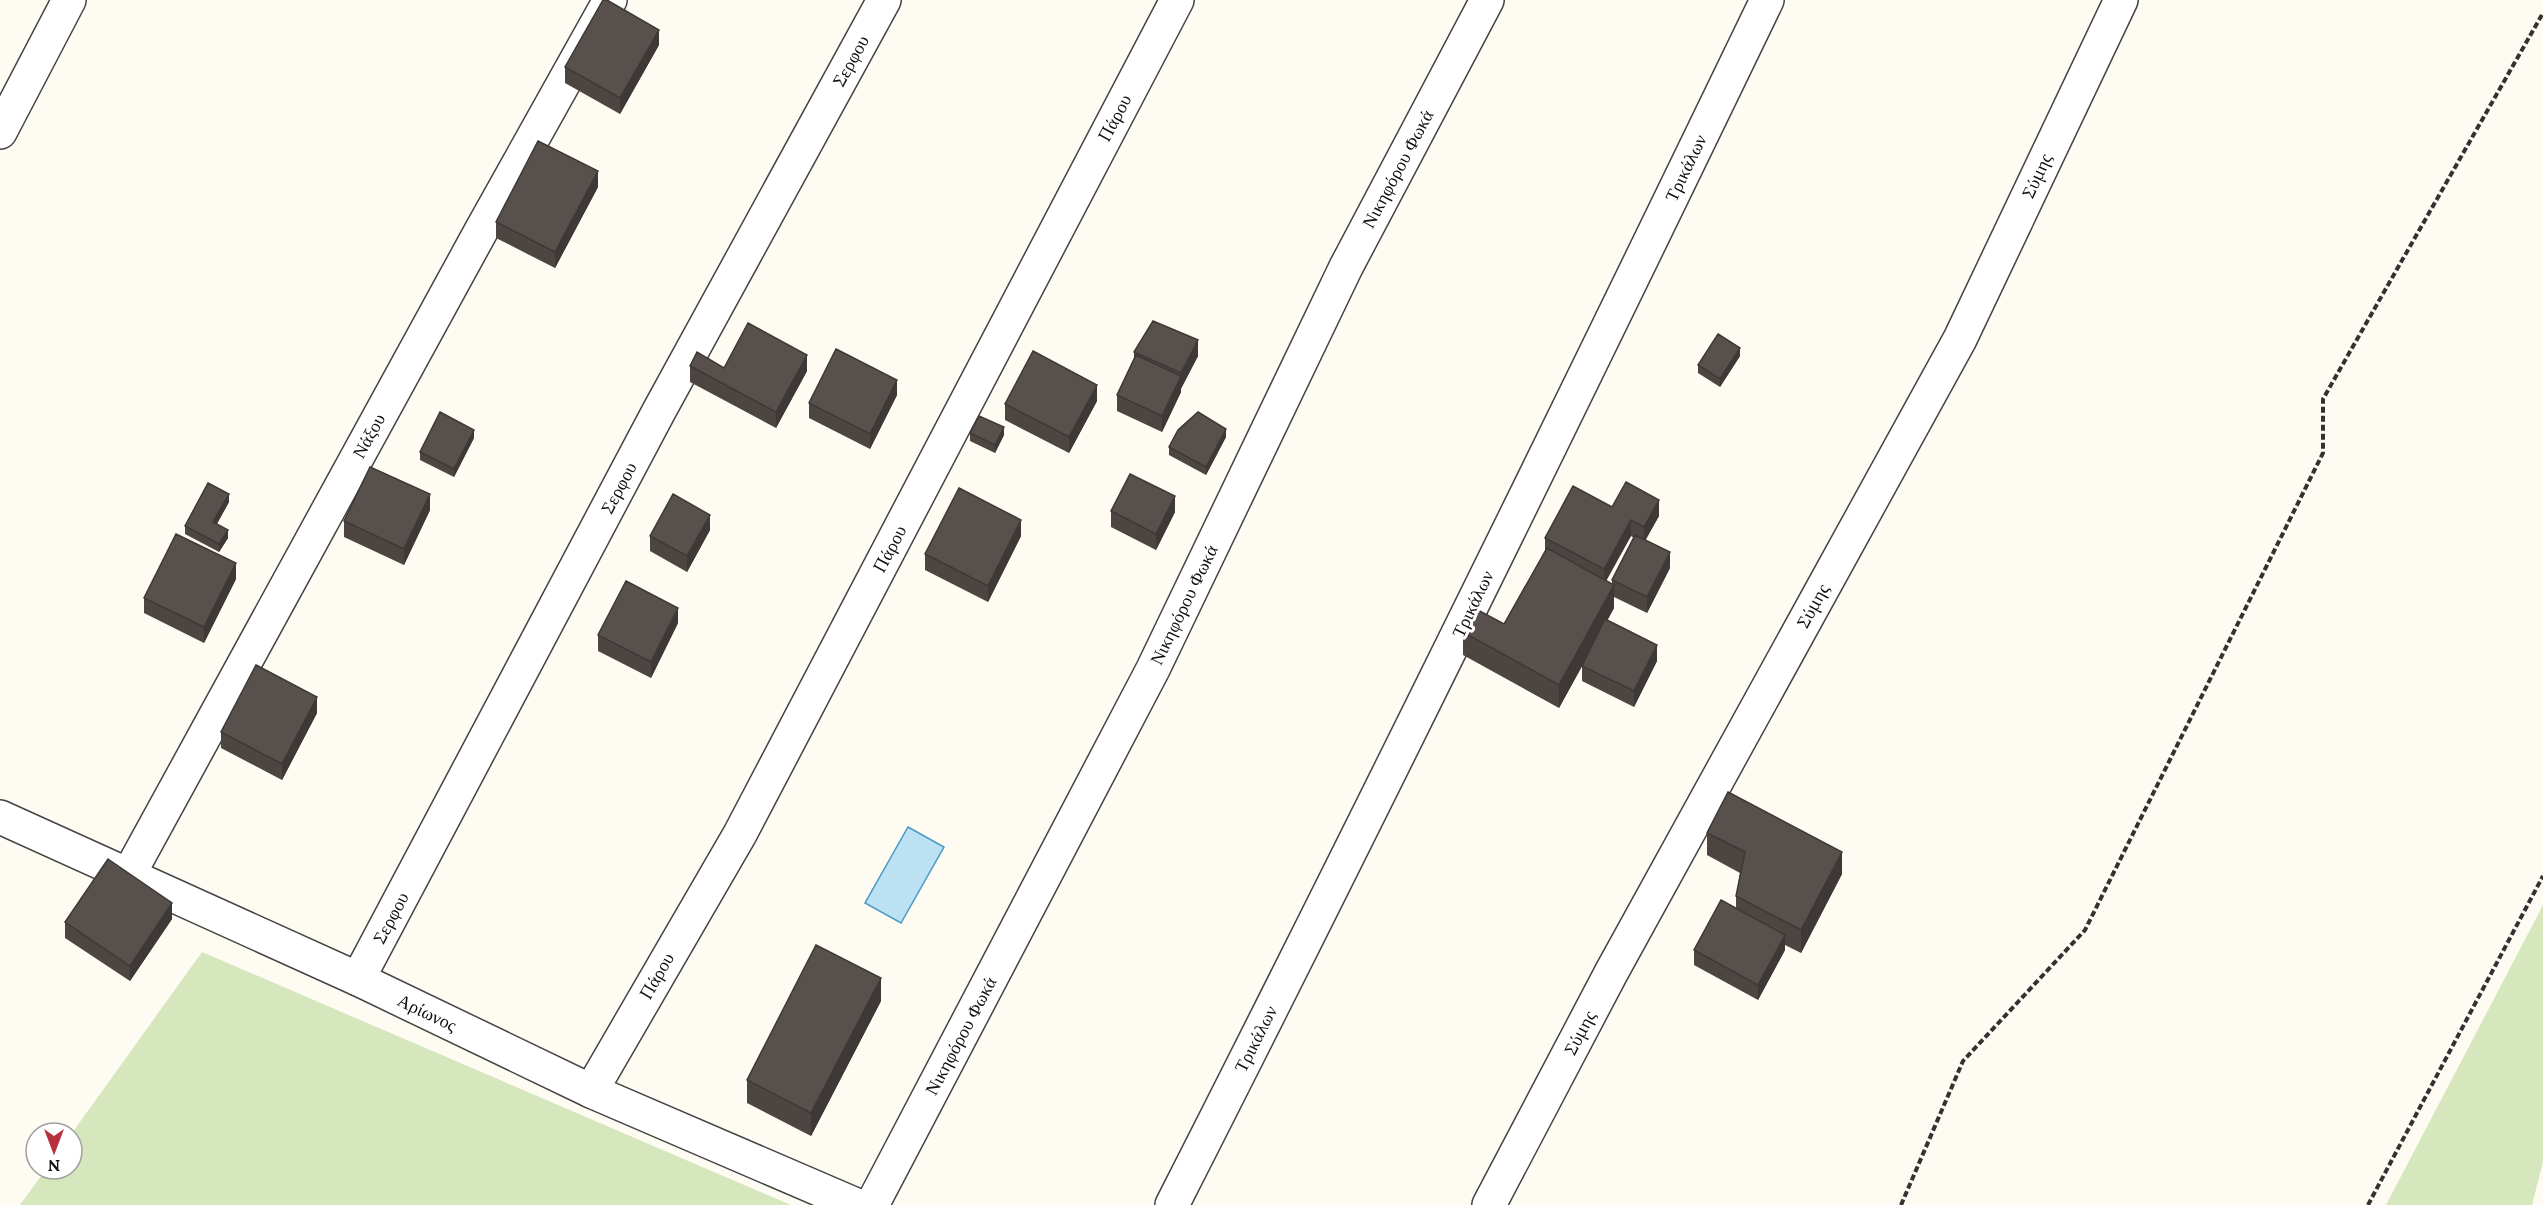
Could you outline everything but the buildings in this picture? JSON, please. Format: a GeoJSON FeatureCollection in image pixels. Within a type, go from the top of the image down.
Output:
{"type":"FeatureCollection","features":[{"type":"Feature","properties":{"kind":"street"},"geometry":{"type":"LineString","coordinates":[[0,132],[69,0]]}},
{"type":"Feature","properties":{"kind":"street","name":"Νάξου"},"geometry":{"type":"LineString","coordinates":[[129,874],[480,231],[610,0]]}},
{"type":"Feature","properties":{"kind":"street","name":"Σερφου"},"geometry":{"type":"LineString","coordinates":[[358,979],[659,411],[884,0]]}},
{"type":"Feature","properties":{"kind":"street","name":"Πάρου"},"geometry":{"type":"LineString","coordinates":[[591,1091],[740,834],[1177,0]]}},
{"type":"Feature","properties":{"kind":"street","name":"Νικηφόρου Φωκά"},"geometry":{"type":"LineString","coordinates":[[872,1205],[1153,669],[1346,267],[1487,0]]}},
{"type":"Feature","properties":{"kind":"street","name":"Τρικάλων"},"geometry":{"type":"LineString","coordinates":[[1172,1205],[1346,863],[1593,362],[1767,0]]}},
{"type":"Feature","properties":{"kind":"street","name":"Σύμης"},"geometry":{"type":"LineString","coordinates":[[1489,1205],[1611,973],[1960,339],[2121,0]]}},
{"type":"Feature","properties":{"kind":"street","name":"Αρίωνος"},"geometry":{"type":"LineString","coordinates":[[0,817],[358,979],[591,1091],[856,1205]]}},
{"type":"Feature","properties":{"kind":"path"},"geometry":{"type":"LineString","coordinates":[[1901,1205],[1963,1061],[2085,930],[2323,453],[2323,399],[2543,14]]}},
{"type":"Feature","properties":{"kind":"path"},"geometry":{"type":"LineString","coordinates":[[2368,1205],[2543,876]]}},
{"type":"Feature","properties":{"kind":"green space"},"geometry":{"type":"Polygon","coordinates":[[[2543,905],[2543,1162],[2532,1205],[2386,1205],[2543,905]]]}},
{"type":"Feature","properties":{"kind":"green space"},"geometry":{"type":"Polygon","coordinates":[[[202,952],[791,1205],[20,1205],[37,1181],[84,1181],[84,1121],[81,1121],[202,952]]]}},
{"type":"Feature","properties":{"kind":"water"},"geometry":{"type":"Polygon","coordinates":[[[908,827],[944,847],[901,923],[865,903],[908,827]]]}}]}
